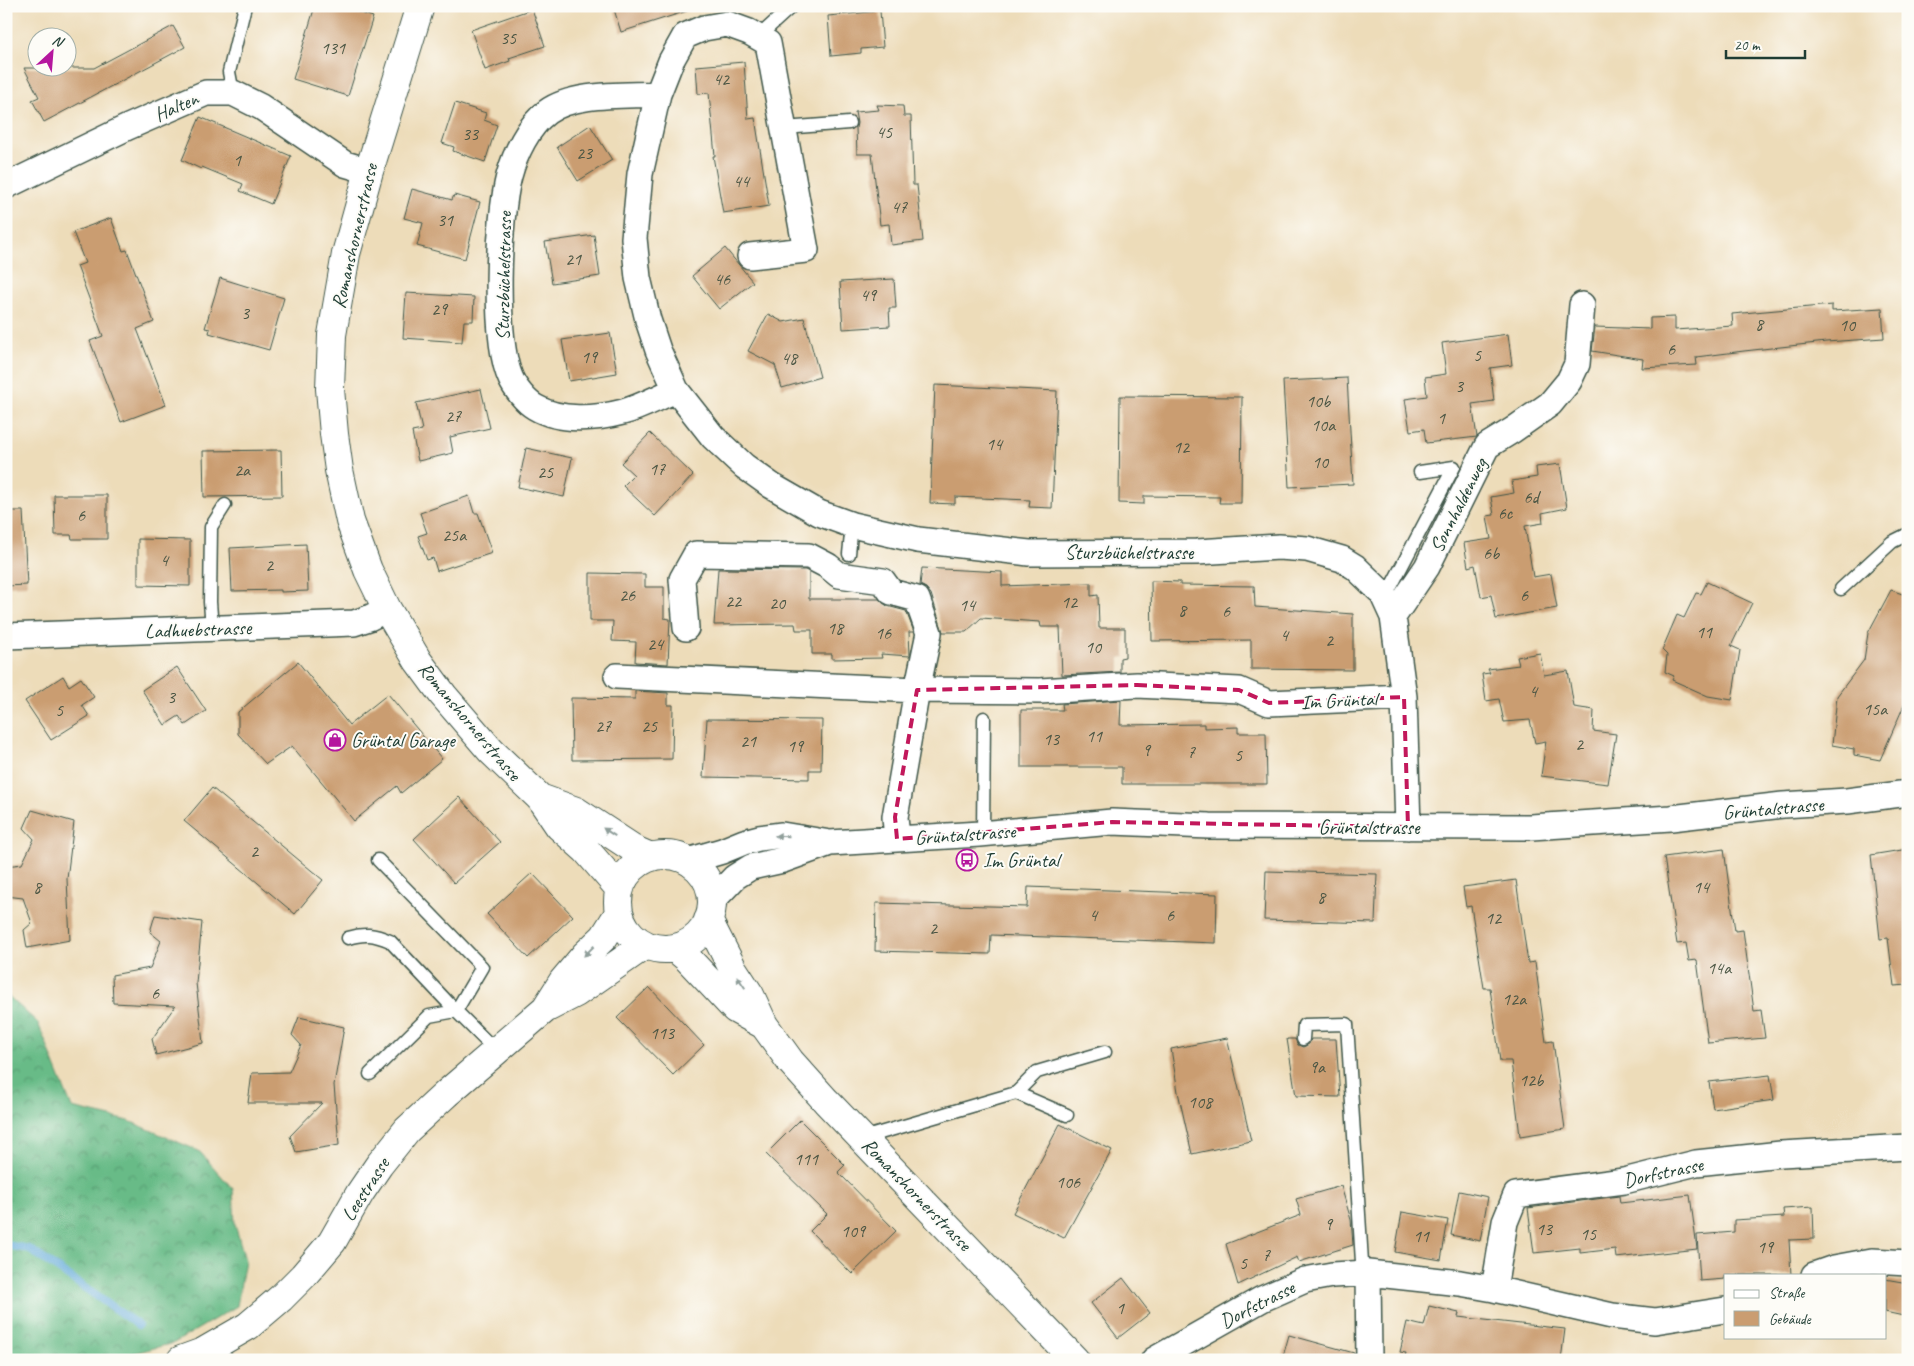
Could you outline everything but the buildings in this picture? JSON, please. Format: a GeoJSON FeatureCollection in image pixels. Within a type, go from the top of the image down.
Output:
{"type":"FeatureCollection","features":[{"type":"Feature","properties":{"kind":"main road","name":"Romanshornerstrasse"},"geometry":{"type":"LineString","coordinates":[[420,6],[369,171],[346,254],[332,335],[330,389],[339,470],[350,521],[368,570],[387,609],[418,661],[443,695],[491,750],[540,798],[560,826],[586,850],[619,901]]}},
{"type":"Feature","properties":{"kind":"main road","name":"Romanshornerstrasse"},"geometry":{"type":"LineString","coordinates":[[540,798],[576,811],[650,857]]}},
{"type":"Feature","properties":{"kind":"main road"},"geometry":{"type":"LineString","coordinates":[[663,855],[676,856],[688,861],[698,868],[710,889],[710,910],[700,933],[689,942],[675,948],[660,949],[645,945],[628,932],[619,901],[631,869],[650,857],[663,855]]}},
{"type":"Feature","properties":{"kind":"main road","name":"Leestrasse"},"geometry":{"type":"LineString","coordinates":[[545,1009],[563,980],[604,937],[619,901]]}},
{"type":"Feature","properties":{"kind":"main road","name":"Romanshornerstrasse"},"geometry":{"type":"LineString","coordinates":[[710,910],[733,970],[750,995],[764,1025],[790,1061],[826,1101],[1075,1360]]}},
{"type":"Feature","properties":{"kind":"main road","name":"Leestrasse"},"geometry":{"type":"LineString","coordinates":[[181,1360],[203,1352],[248,1326],[304,1276],[332,1242],[379,1164],[407,1130],[545,1009],[583,989],[645,945]]}},
{"type":"Feature","properties":{"kind":"main road","name":"Romanshornerstrasse"},"geometry":{"type":"LineString","coordinates":[[675,948],[687,958],[735,1009],[764,1025]]}},
{"type":"Feature","properties":{"kind":"street","name":"Sturzbüchelstrasse"},"geometry":{"type":"LineString","coordinates":[[758,37],[727,24],[704,28],[684,36],[671,61],[658,94],[640,174],[634,238],[638,278],[648,320],[658,350],[676,390],[713,437],[744,466],[772,486],[819,513],[852,525],[918,540],[1029,554],[1197,552],[1279,547],[1307,549],[1328,554],[1355,567],[1368,578],[1389,608]]}},
{"type":"Feature","properties":{"kind":"street"},"geometry":{"type":"LineString","coordinates":[[750,256],[806,250],[768,43],[758,37]]}},
{"type":"Feature","properties":{"kind":"street","name":"Halten"},"geometry":{"type":"LineString","coordinates":[[6,186],[128,127],[206,93],[233,93],[261,107],[346,164],[369,171]]}},
{"type":"Feature","properties":{"kind":"street","name":"Sturzbüchelstrasse"},"geometry":{"type":"LineString","coordinates":[[658,94],[589,98],[568,103],[547,112],[524,138],[509,176],[502,214],[500,290],[502,348],[511,379],[525,399],[534,407],[553,415],[574,419],[624,412],[676,390]]}},
{"type":"Feature","properties":{"kind":"street","name":"Sonnhaldenweg"},"geometry":{"type":"LineString","coordinates":[[1389,608],[1427,567],[1487,446],[1550,404],[1569,381],[1577,364],[1582,304]]}},
{"type":"Feature","properties":{"kind":"street"},"geometry":{"type":"LineString","coordinates":[[686,628],[682,579],[696,554],[809,556],[828,566],[839,575],[884,581],[891,592],[917,599],[929,633],[895,817],[898,839]]}},
{"type":"Feature","properties":{"kind":"street"},"geometry":{"type":"LineString","coordinates":[[1389,608],[1404,697],[1408,827]]}},
{"type":"Feature","properties":{"kind":"street","name":"Ladhuebstrasse"},"geometry":{"type":"LineString","coordinates":[[6,636],[354,623],[387,609]]}},
{"type":"Feature","properties":{"kind":"street","name":"Im Grüntal"},"geometry":{"type":"LineString","coordinates":[[617,676],[696,671],[917,690],[1040,690],[1137,686],[1239,690],[1270,703],[1404,697]]}},
{"type":"Feature","properties":{"kind":"street","name":"Grüntalstrasse"},"geometry":{"type":"LineString","coordinates":[[688,861],[744,842],[782,835],[830,843],[983,834],[1112,822],[1208,826],[1531,828],[1671,818],[1783,805],[1847,801],[1908,793]]}},
{"type":"Feature","properties":{"kind":"street","name":"Grüntalstrasse"},"geometry":{"type":"LineString","coordinates":[[710,910],[735,877],[751,867],[783,860],[830,843]]}},
{"type":"Feature","properties":{"kind":"street","name":"Dorfstrasse"},"geometry":{"type":"LineString","coordinates":[[1494,1289],[1505,1222],[1516,1195],[1624,1181],[1696,1163],[1781,1154],[1908,1147]]}},
{"type":"Feature","properties":{"kind":"street"},"geometry":{"type":"LineString","coordinates":[[1817,1274],[1834,1268],[1872,1261],[1908,1263]]}},
{"type":"Feature","properties":{"kind":"street"},"geometry":{"type":"LineString","coordinates":[[1368,1273],[1369,1360]]}},
{"type":"Feature","properties":{"kind":"street","name":"Dorfstrasse"},"geometry":{"type":"LineString","coordinates":[[1154,1360],[1262,1299],[1305,1280],[1332,1274],[1368,1273],[1460,1283],[1612,1316],[1655,1321],[1724,1310]]}},
{"type":"Feature","properties":{"kind":"lane"},"geometry":{"type":"LineString","coordinates":[[233,93],[229,72],[245,6]]}},
{"type":"Feature","properties":{"kind":"lane"},"geometry":{"type":"LineString","coordinates":[[758,37],[792,6]]}},
{"type":"Feature","properties":{"kind":"lane"},"geometry":{"type":"LineString","coordinates":[[784,128],[849,123]]}},
{"type":"Feature","properties":{"kind":"lane"},"geometry":{"type":"LineString","coordinates":[[1389,608],[1454,467],[1420,472]]}},
{"type":"Feature","properties":{"kind":"lane"},"geometry":{"type":"LineString","coordinates":[[212,629],[210,602],[211,527],[225,505]]}},
{"type":"Feature","properties":{"kind":"lane"},"geometry":{"type":"LineString","coordinates":[[848,554],[852,525]]}},
{"type":"Feature","properties":{"kind":"lane"},"geometry":{"type":"LineString","coordinates":[[1842,589],[1892,542],[1908,534]]}},
{"type":"Feature","properties":{"kind":"lane"},"geometry":{"type":"LineString","coordinates":[[983,834],[984,718]]}},
{"type":"Feature","properties":{"kind":"lane"},"geometry":{"type":"LineString","coordinates":[[370,1074],[429,1016],[456,1011],[482,967],[378,860]]}},
{"type":"Feature","properties":{"kind":"lane"},"geometry":{"type":"LineString","coordinates":[[348,938],[362,934],[376,935],[390,941],[496,1051]]}},
{"type":"Feature","properties":{"kind":"lane"},"geometry":{"type":"LineString","coordinates":[[1303,1039],[1304,1025],[1347,1024],[1362,1262],[1368,1273]]}},
{"type":"Feature","properties":{"kind":"lane"},"geometry":{"type":"LineString","coordinates":[[863,1138],[1016,1093],[1037,1072],[1105,1052]]}},
{"type":"Feature","properties":{"kind":"lane"},"geometry":{"type":"LineString","coordinates":[[1016,1093],[1067,1115]]}},
{"type":"Feature","properties":{"kind":"highlighted area"},"geometry":{"type":"Polygon","coordinates":[[[1137,685],[1239,690],[1269,703],[1404,697],[1408,827],[1112,822],[897,839],[895,817],[917,690],[1137,685]]]}},
{"type":"Feature","properties":{"kind":"green space"},"geometry":{"type":"Polygon","coordinates":[[[6,994],[38,1023],[72,1108],[129,1121],[199,1151],[233,1189],[235,1224],[245,1260],[237,1306],[174,1343],[118,1357],[53,1360],[6,1356],[6,994]]]}},
{"type":"Feature","properties":{"kind":"waterway"},"geometry":{"type":"LineString","coordinates":[[6,1245],[29,1249],[138,1325]]}},
{"type":"Feature","properties":{"kind":"place","name":"Grüntal Garage"},"geometry":{"type":"Point","coordinates":[335,740]}},
{"type":"Feature","properties":{"kind":"place","name":"Im Grüntal"},"geometry":{"type":"Point","coordinates":[967,860]}}]}
